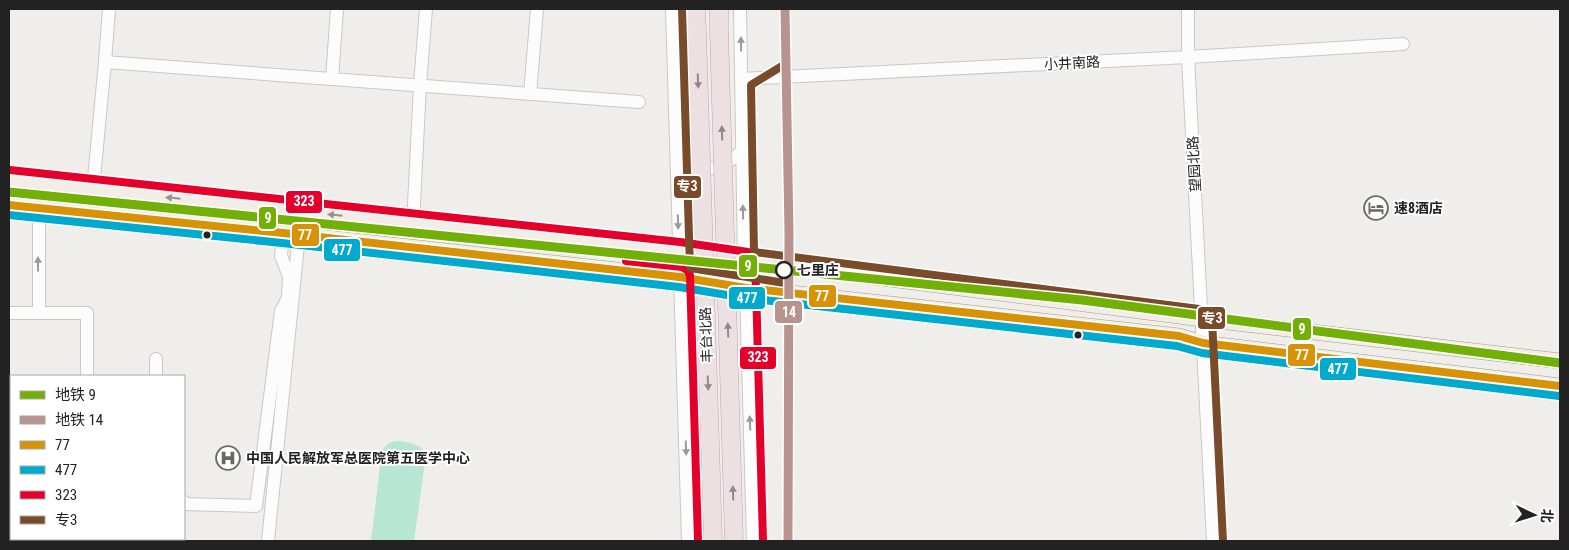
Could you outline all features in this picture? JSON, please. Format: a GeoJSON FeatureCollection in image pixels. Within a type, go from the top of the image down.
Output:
{"type":"FeatureCollection","features":[{"type":"Feature","properties":{"kind":"highway","name":"丰台北路"},"geometry":{"type":"LineString","coordinates":[[696,9],[713,541]]}},
{"type":"Feature","properties":{"kind":"highway","name":"丰台北路"},"geometry":{"type":"LineString","coordinates":[[719,9],[734,541]]}},
{"type":"Feature","properties":{"kind":"main road"},"geometry":{"type":"LineString","coordinates":[[9,180],[679,252],[1202,319],[1560,361]]}},
{"type":"Feature","properties":{"kind":"main road"},"geometry":{"type":"LineString","coordinates":[[9,205],[680,277],[746,288],[1179,336],[1203,343],[1560,386]]}},
{"type":"Feature","properties":{"kind":"street"},"geometry":{"type":"LineString","coordinates":[[93,189],[106,62],[109,9]]}},
{"type":"Feature","properties":{"kind":"street"},"geometry":{"type":"LineString","coordinates":[[332,79],[337,9]]}},
{"type":"Feature","properties":{"kind":"street"},"geometry":{"type":"LineString","coordinates":[[413,224],[426,9]]}},
{"type":"Feature","properties":{"kind":"street"},"geometry":{"type":"LineString","coordinates":[[530,94],[537,9]]}},
{"type":"Feature","properties":{"kind":"street","name":"丰台北路"},"geometry":{"type":"LineString","coordinates":[[672,9],[688,541]]}},
{"type":"Feature","properties":{"kind":"street"},"geometry":{"type":"LineString","coordinates":[[740,9],[744,261],[754,541]]}},
{"type":"Feature","properties":{"kind":"street","name":"望园北路"},"geometry":{"type":"LineString","coordinates":[[1188,9],[1188,57],[1213,541]]}},
{"type":"Feature","properties":{"kind":"street","name":"小井南路"},"geometry":{"type":"LineString","coordinates":[[741,79],[1188,57],[1403,44]]}},
{"type":"Feature","properties":{"kind":"street"},"geometry":{"type":"LineString","coordinates":[[106,62],[639,102]]}},
{"type":"Feature","properties":{"kind":"street"},"geometry":{"type":"LineString","coordinates":[[676,124],[686,150],[696,162],[708,167],[718,168],[742,151]]}},
{"type":"Feature","properties":{"kind":"street"},"geometry":{"type":"LineString","coordinates":[[39,183],[39,313]]}},
{"type":"Feature","properties":{"kind":"street"},"geometry":{"type":"LineString","coordinates":[[185,504],[256,506],[281,311],[288,298],[289,276],[281,256],[283,233]]}},
{"type":"Feature","properties":{"kind":"street"},"geometry":{"type":"LineString","coordinates":[[268,541],[299,235]]}},
{"type":"Feature","properties":{"kind":"street"},"geometry":{"type":"LineString","coordinates":[[9,314],[87,313],[87,375]]}},
{"type":"Feature","properties":{"kind":"street"},"geometry":{"type":"LineString","coordinates":[[156,359],[156,375]]}},
{"type":"Feature","properties":{"kind":"green space"},"geometry":{"type":"Polygon","coordinates":[[[395,441],[410,443],[423,449],[425,462],[414,541],[371,541],[382,450],[389,443],[395,441]]]}},
{"type":"Feature","properties":{"kind":"metro line","name":"14"},"geometry":{"type":"LineString","coordinates":[[785,9],[789,232],[788,541]]}},
{"type":"Feature","properties":{"kind":"metro line","name":"9"},"geometry":{"type":"LineString","coordinates":[[9,192],[1082,300],[1560,363]]}},
{"type":"Feature","properties":{"kind":"transit line","name":"专3"},"geometry":{"type":"LineString","coordinates":[[682,9],[690,268],[785,283]]}},
{"type":"Feature","properties":{"kind":"transit line","name":"专3"},"geometry":{"type":"LineString","coordinates":[[782,66],[751,85],[754,252],[1207,310],[1212,319],[1223,541]]}},
{"type":"Feature","properties":{"kind":"transit line","name":"323"},"geometry":{"type":"LineString","coordinates":[[10,170],[680,242],[748,252],[754,259],[756,287],[763,541]]}},
{"type":"Feature","properties":{"kind":"transit line","name":"77"},"geometry":{"type":"LineString","coordinates":[[9,205],[680,277],[746,288],[1179,336],[1203,343],[1560,386]]}},
{"type":"Feature","properties":{"kind":"transit line","name":"477"},"geometry":{"type":"LineString","coordinates":[[9,215],[679,287],[745,298],[1177,346],[1202,353],[1559,396]]}},
{"type":"Feature","properties":{"kind":"transit line","name":"323"},"geometry":{"type":"LineString","coordinates":[[626,261],[682,267],[690,275],[698,541]]}},
{"type":"Feature","properties":{"kind":"place","name":"速8酒店"},"geometry":{"type":"Point","coordinates":[1376,208]}},
{"type":"Feature","properties":{"kind":"place","name":"七里庄"},"geometry":{"type":"Point","coordinates":[784,270]}},
{"type":"Feature","properties":{"kind":"place","name":"中国人民解放军总医院第五医学中心"},"geometry":{"type":"Point","coordinates":[228,458]}}]}
